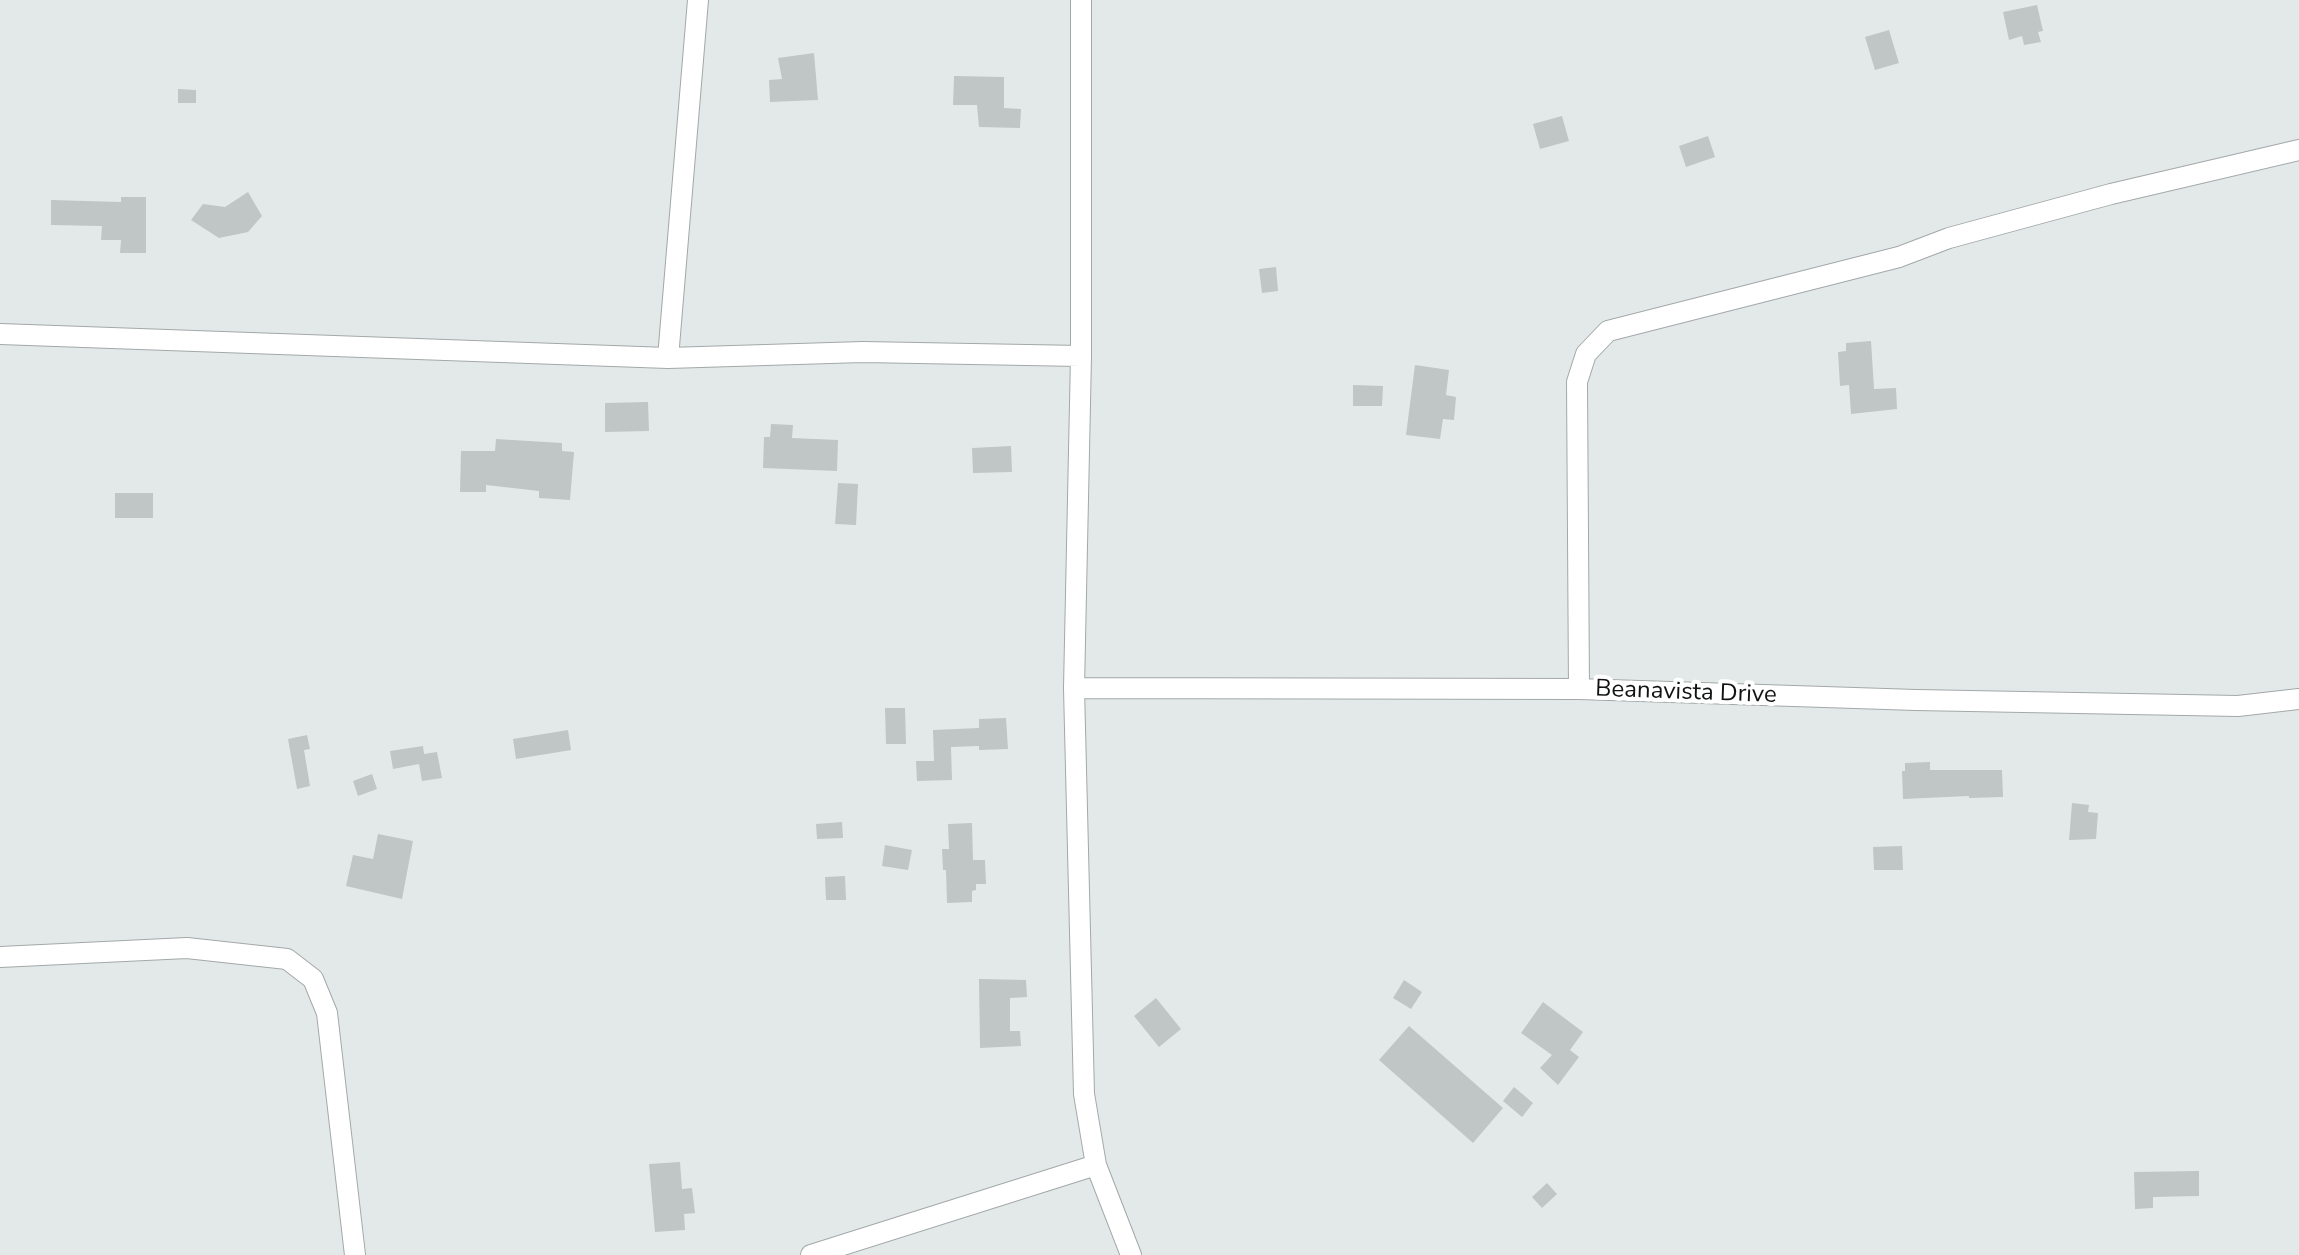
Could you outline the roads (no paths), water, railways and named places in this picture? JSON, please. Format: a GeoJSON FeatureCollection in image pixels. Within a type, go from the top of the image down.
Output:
{"type":"FeatureCollection","features":[{"type":"Feature","properties":{"kind":"street"},"geometry":{"type":"LineString","coordinates":[[668,358],[698,0]]}},
{"type":"Feature","properties":{"kind":"street"},"geometry":{"type":"LineString","coordinates":[[1081,0],[1081,356],[1074,688],[1084,1094],[1096,1165],[1131,1255]]}},
{"type":"Feature","properties":{"kind":"street"},"geometry":{"type":"LineString","coordinates":[[1579,689],[1577,382],[1586,354],[1608,331],[1899,257],[1949,238],[2111,194],[2299,150]]}},
{"type":"Feature","properties":{"kind":"street"},"geometry":{"type":"LineString","coordinates":[[0,334],[668,358],[863,352],[1081,356]]}},
{"type":"Feature","properties":{"kind":"street","name":"Beanavista Drive"},"geometry":{"type":"LineString","coordinates":[[1074,688],[1579,689],[2238,706],[2299,699]]}},
{"type":"Feature","properties":{"kind":"street"},"geometry":{"type":"LineString","coordinates":[[0,957],[187,948],[287,959],[313,979],[327,1013],[355,1255]]}},
{"type":"Feature","properties":{"kind":"street"},"geometry":{"type":"LineString","coordinates":[[811,1255],[1096,1165]]}}]}
